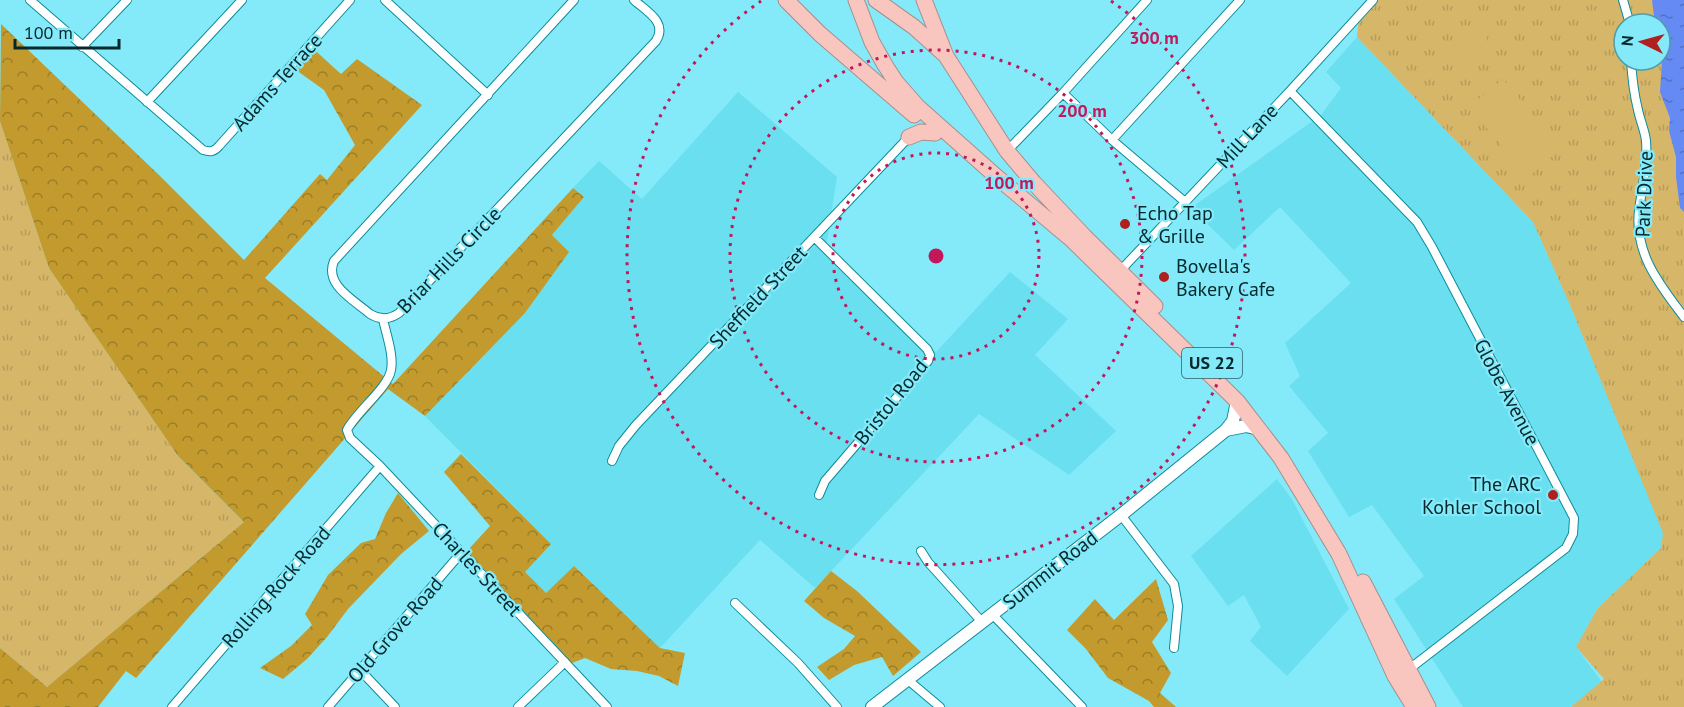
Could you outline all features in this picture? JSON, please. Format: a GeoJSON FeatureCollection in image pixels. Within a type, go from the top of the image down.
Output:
{"type":"FeatureCollection","features":[{"type":"Feature","properties":{"kind":"highway"},"geometry":{"type":"LineString","coordinates":[[786,0],[820,34],[910,112],[998,178]]}},
{"type":"Feature","properties":{"kind":"highway","name":"US 22"},"geometry":{"type":"LineString","coordinates":[[856,0],[872,42],[896,82],[917,106],[1071,239],[1237,401],[1281,458],[1339,554],[1395,676],[1414,707]]}},
{"type":"Feature","properties":{"kind":"highway"},"geometry":{"type":"LineString","coordinates":[[876,0],[914,27],[946,56]]}},
{"type":"Feature","properties":{"kind":"highway","name":"US 22"},"geometry":{"type":"LineString","coordinates":[[924,0],[946,56],[1007,151],[1034,183],[1236,388],[1292,456],[1347,550],[1428,707]]}},
{"type":"Feature","properties":{"kind":"highway"},"geometry":{"type":"LineString","coordinates":[[909,136],[913,123],[910,112]]}},
{"type":"Feature","properties":{"kind":"highway"},"geometry":{"type":"LineString","coordinates":[[909,136],[921,132],[936,133]]}},
{"type":"Feature","properties":{"kind":"main road"},"geometry":{"type":"LineString","coordinates":[[1227,430],[1233,421],[1237,401]]}},
{"type":"Feature","properties":{"kind":"main road"},"geometry":{"type":"LineString","coordinates":[[1227,430],[1246,426],[1259,429]]}},
{"type":"Feature","properties":{"kind":"main road","name":"Summit Road"},"geometry":{"type":"LineString","coordinates":[[872,707],[1121,515],[1227,430]]}},
{"type":"Feature","properties":{"kind":"street"},"geometry":{"type":"LineString","coordinates":[[30,0],[147,102],[242,0]]}},
{"type":"Feature","properties":{"kind":"street"},"geometry":{"type":"LineString","coordinates":[[82,47],[127,0]]}},
{"type":"Feature","properties":{"kind":"street","name":"Adams Terrace"},"geometry":{"type":"LineString","coordinates":[[147,102],[200,148],[208,152],[217,149],[350,0]]}},
{"type":"Feature","properties":{"kind":"street"},"geometry":{"type":"LineString","coordinates":[[385,0],[488,95]]}},
{"type":"Feature","properties":{"kind":"street","name":"Briar Hills Circle"},"geometry":{"type":"LineString","coordinates":[[574,0],[334,261],[331,273],[335,283],[370,314],[383,319],[399,313],[656,40],[660,32],[658,22],[638,1]]}},
{"type":"Feature","properties":{"kind":"street"},"geometry":{"type":"LineString","coordinates":[[1007,151],[1147,0]]}},
{"type":"Feature","properties":{"kind":"street"},"geometry":{"type":"LineString","coordinates":[[1112,140],[1240,0]]}},
{"type":"Feature","properties":{"kind":"street","name":"Mill Lane"},"geometry":{"type":"LineString","coordinates":[[1120,271],[1290,91],[1372,0]]}},
{"type":"Feature","properties":{"kind":"street","name":"Park Drive"},"geometry":{"type":"LineString","coordinates":[[1632,72],[1634,93],[1646,140],[1639,213],[1640,239],[1646,261],[1657,281],[1684,317]]}},
{"type":"Feature","properties":{"kind":"street","name":"Globe Avenue"},"geometry":{"type":"LineString","coordinates":[[1290,91],[1417,222],[1574,518],[1573,534],[1566,549],[1407,670]]}},
{"type":"Feature","properties":{"kind":"street"},"geometry":{"type":"LineString","coordinates":[[1063,93],[1112,140],[1184,201]]}},
{"type":"Feature","properties":{"kind":"street","name":"Sheffield Street"},"geometry":{"type":"LineString","coordinates":[[612,461],[619,446],[636,425],[909,136]]}},
{"type":"Feature","properties":{"kind":"street","name":"Bristol Road"},"geometry":{"type":"LineString","coordinates":[[814,237],[927,349],[930,355],[928,362],[825,481],[819,495]]}},
{"type":"Feature","properties":{"kind":"street","name":"Charles Street"},"geometry":{"type":"LineString","coordinates":[[383,319],[392,361],[391,371],[386,381],[352,421],[347,430],[350,438],[380,466],[608,707]]}},
{"type":"Feature","properties":{"kind":"street","name":"Rolling Rock Road"},"geometry":{"type":"LineString","coordinates":[[171,707],[380,466]]}},
{"type":"Feature","properties":{"kind":"street"},"geometry":{"type":"LineString","coordinates":[[1121,515],[1173,584],[1178,606],[1174,648]]}},
{"type":"Feature","properties":{"kind":"street"},"geometry":{"type":"LineString","coordinates":[[921,551],[928,562],[1082,707]]}},
{"type":"Feature","properties":{"kind":"street","name":"Old Grove Road"},"geometry":{"type":"LineString","coordinates":[[328,707],[461,553]]}},
{"type":"Feature","properties":{"kind":"street"},"geometry":{"type":"LineString","coordinates":[[735,603],[798,663],[837,707]]}},
{"type":"Feature","properties":{"kind":"street"},"geometry":{"type":"LineString","coordinates":[[518,707],[565,662]]}},
{"type":"Feature","properties":{"kind":"street"},"geometry":{"type":"LineString","coordinates":[[360,670],[395,707]]}},
{"type":"Feature","properties":{"kind":"street"},"geometry":{"type":"LineString","coordinates":[[908,680],[940,707]]}},
{"type":"Feature","properties":{"kind":"shaded area"},"geometry":{"type":"Polygon","coordinates":[[[1357,37],[1533,222],[1570,305],[1664,533],[1661,548],[1597,609],[1576,647],[1602,682],[1571,707],[1463,707],[1394,599],[1424,576],[1372,505],[1349,517],[1308,451],[1328,433],[1289,386],[1300,376],[1285,343],[1351,283],[1280,207],[1234,250],[1191,208],[1321,115],[1341,88],[1326,72],[1357,37]]]}},
{"type":"Feature","properties":{"kind":"shaded area"},"geometry":{"type":"Polygon","coordinates":[[[738,92],[837,177],[826,247],[936,352],[1010,272],[1068,319],[1035,355],[1116,431],[1069,475],[979,414],[815,588],[760,540],[660,648],[574,566],[545,594],[524,572],[551,544],[425,416],[525,313],[568,251],[552,235],[584,197],[573,188],[599,161],[642,199],[738,92]]]}},
{"type":"Feature","properties":{"kind":"shaded area"},"geometry":{"type":"Polygon","coordinates":[[[1277,479],[1293,501],[1349,609],[1287,676],[1250,641],[1261,627],[1244,595],[1228,606],[1191,556],[1277,479]]]}},
{"type":"Feature","properties":{"kind":"green space"},"geometry":{"type":"Polygon","coordinates":[[[1373,0],[1684,0],[1684,707],[1571,707],[1604,679],[1576,647],[1597,609],[1661,548],[1663,533],[1570,305],[1533,222],[1357,37],[1359,15],[1373,0]]]}},
{"type":"Feature","properties":{"kind":"green space"},"geometry":{"type":"Polygon","coordinates":[[[1,24],[244,260],[320,174],[327,180],[355,145],[324,90],[289,65],[308,44],[341,74],[357,59],[422,105],[265,278],[393,384],[573,188],[584,197],[552,235],[569,252],[525,313],[425,416],[388,389],[136,678],[126,671],[98,707],[0,707],[0,648],[47,687],[244,522],[178,456],[49,268],[0,121],[1,24]]]}},
{"type":"Feature","properties":{"kind":"green space"},"geometry":{"type":"Polygon","coordinates":[[[1470,27],[1488,30],[1484,64],[1450,62],[1454,35],[1470,27]]]}},
{"type":"Feature","properties":{"kind":"green space"},"geometry":{"type":"Polygon","coordinates":[[[1503,79],[1561,149],[1528,177],[1469,107],[1503,79]]]}},
{"type":"Feature","properties":{"kind":"green space"},"geometry":{"type":"Polygon","coordinates":[[[0,121],[49,268],[178,456],[244,522],[47,687],[0,648],[0,121]]]}},
{"type":"Feature","properties":{"kind":"green space"},"geometry":{"type":"Polygon","coordinates":[[[461,454],[551,544],[525,572],[546,593],[574,566],[660,648],[685,653],[678,686],[659,676],[611,669],[585,658],[572,663],[467,551],[490,526],[444,472],[461,454]]]}},
{"type":"Feature","properties":{"kind":"green space"},"geometry":{"type":"Polygon","coordinates":[[[398,493],[429,531],[401,554],[348,609],[307,659],[283,679],[260,668],[291,646],[312,625],[305,614],[328,575],[361,543],[375,539],[398,493]]]}},
{"type":"Feature","properties":{"kind":"green space"},"geometry":{"type":"Polygon","coordinates":[[[831,571],[857,591],[921,652],[893,676],[882,657],[854,665],[829,680],[817,667],[844,649],[855,636],[824,618],[804,601],[831,571]]]}},
{"type":"Feature","properties":{"kind":"green space"},"geometry":{"type":"Polygon","coordinates":[[[1156,579],[1168,620],[1152,642],[1171,673],[1160,693],[1176,707],[1154,707],[1149,701],[1108,678],[1086,649],[1067,630],[1095,599],[1114,620],[1156,579]]]}},
{"type":"Feature","properties":{"kind":"water"},"geometry":{"type":"Polygon","coordinates":[[[1652,0],[1684,0],[1684,212],[1680,208],[1676,157],[1669,131],[1670,118],[1660,92],[1661,72],[1672,72],[1672,12],[1654,12],[1652,0]]]}},
{"type":"Feature","properties":{"kind":"place","name":"Echo Tap & Grille"},"geometry":{"type":"Point","coordinates":[1125,224]}},
{"type":"Feature","properties":{"kind":"place","name":"Bovella's Bakery Cafe"},"geometry":{"type":"Point","coordinates":[1164,277]}},
{"type":"Feature","properties":{"kind":"place","name":"The ARC Kohler School"},"geometry":{"type":"Point","coordinates":[1553,495]}}]}
